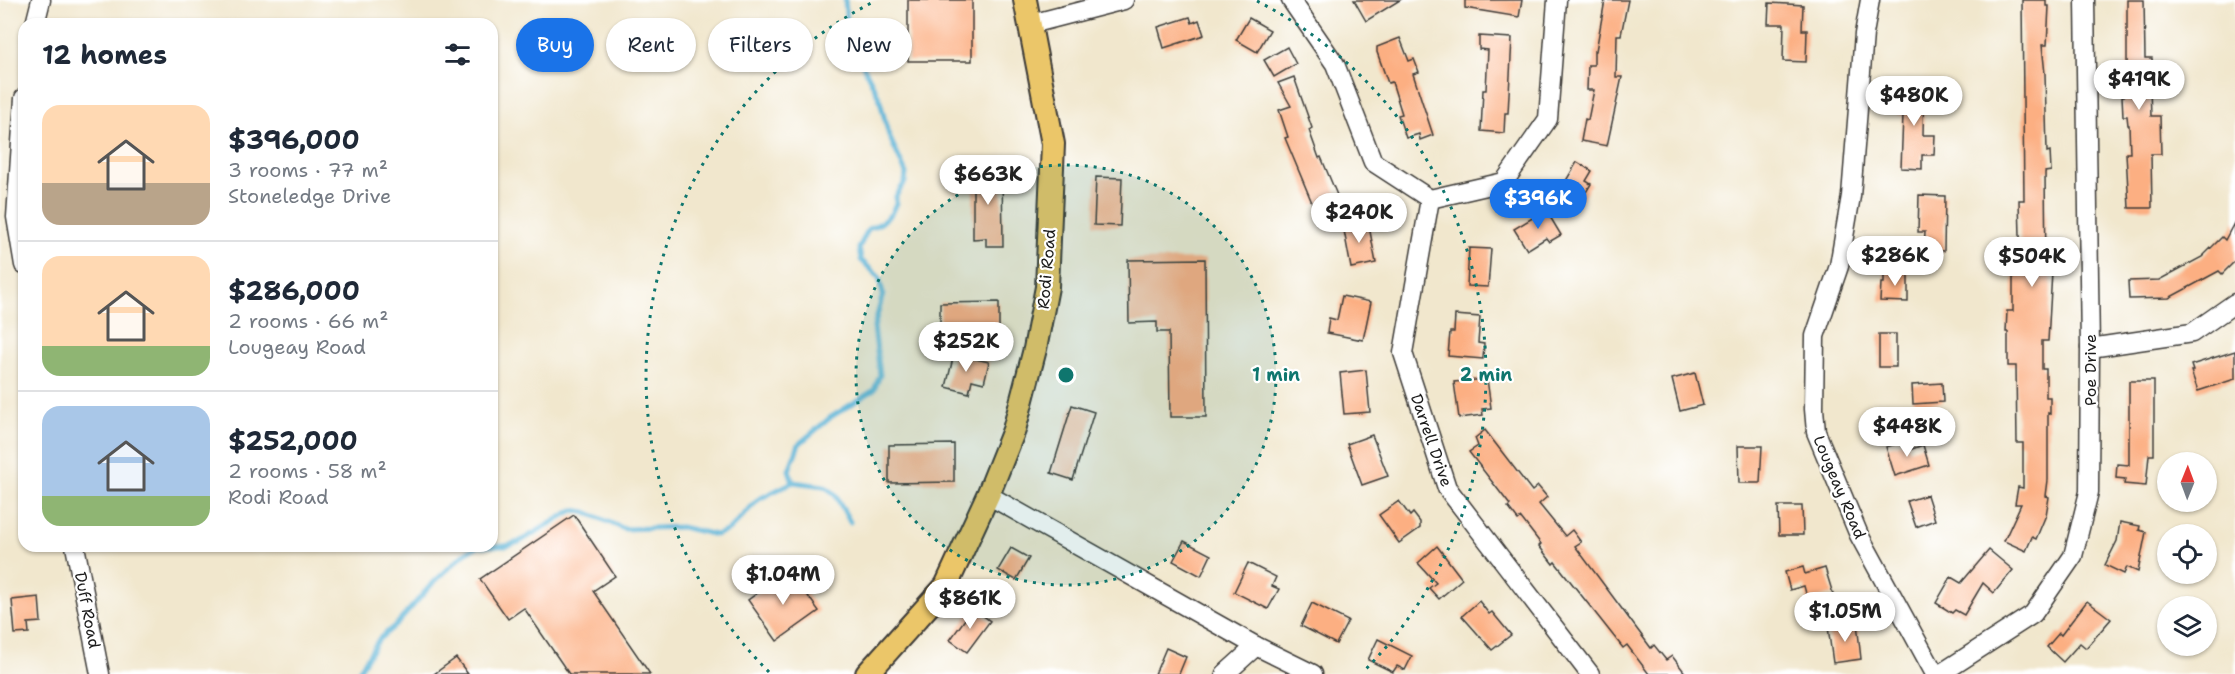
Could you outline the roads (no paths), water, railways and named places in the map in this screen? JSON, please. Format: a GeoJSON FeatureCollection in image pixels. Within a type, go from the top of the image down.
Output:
{"type":"FeatureCollection","features":[{"type":"Feature","properties":{"kind":"main road","name":"Rodi Road"},"geometry":{"type":"LineString","coordinates":[[867,674],[946,586],[988,495],[1014,430],[1035,350],[1047,287],[1053,144],[1025,0]]}},
{"type":"Feature","properties":{"kind":"street"},"geometry":{"type":"LineString","coordinates":[[36,18],[41,0]]}},
{"type":"Feature","properties":{"kind":"street"},"geometry":{"type":"LineString","coordinates":[[1031,24],[1124,0]]}},
{"type":"Feature","properties":{"kind":"street"},"geometry":{"type":"LineString","coordinates":[[1291,0],[1335,64],[1373,162],[1430,199],[1504,183],[1548,119],[1557,0]]}},
{"type":"Feature","properties":{"kind":"street","name":"Lougeay Road"},"geometry":{"type":"LineString","coordinates":[[1870,0],[1864,34],[1851,196],[1839,266],[1815,336],[1816,432],[1859,535],[1935,674]]}},
{"type":"Feature","properties":{"kind":"street","name":"Poe Drive"},"geometry":{"type":"LineString","coordinates":[[1940,674],[2033,614],[2073,556],[2089,492],[2090,348],[2085,0]]}},
{"type":"Feature","properties":{"kind":"street"},"geometry":{"type":"LineString","coordinates":[[18,187],[16,217],[18,229]]}},
{"type":"Feature","properties":{"kind":"street","name":"Darrell Drive"},"geometry":{"type":"LineString","coordinates":[[1430,199],[1403,353],[1447,488],[1590,674]]}},
{"type":"Feature","properties":{"kind":"street"},"geometry":{"type":"LineString","coordinates":[[2090,348],[2192,333],[2235,303]]}},
{"type":"Feature","properties":{"kind":"street"},"geometry":{"type":"LineString","coordinates":[[988,495],[1256,646],[1313,674]]}},
{"type":"Feature","properties":{"kind":"street","name":"Duff Road"},"geometry":{"type":"LineString","coordinates":[[76,552],[100,674]]}},
{"type":"Feature","properties":{"kind":"street"},"geometry":{"type":"LineString","coordinates":[[1225,674],[1256,646]]}},
{"type":"Feature","properties":{"kind":"waterway"},"geometry":{"type":"LineString","coordinates":[[845,0],[848,36],[879,97],[889,136],[906,173],[905,182],[896,196],[896,203],[891,214],[881,223],[868,229],[859,248],[861,260],[879,277],[883,294],[874,327],[880,375],[874,390],[831,417],[799,444],[789,470],[793,482],[824,486],[834,493],[850,522]]}},
{"type":"Feature","properties":{"kind":"waterway"},"geometry":{"type":"LineString","coordinates":[[498,546],[519,542],[573,510],[586,512],[624,529],[681,527],[716,535],[729,530],[759,499],[793,482]]}},
{"type":"Feature","properties":{"kind":"waterway"},"geometry":{"type":"LineString","coordinates":[[357,674],[379,639],[397,624],[431,585],[467,552]]}}]}
